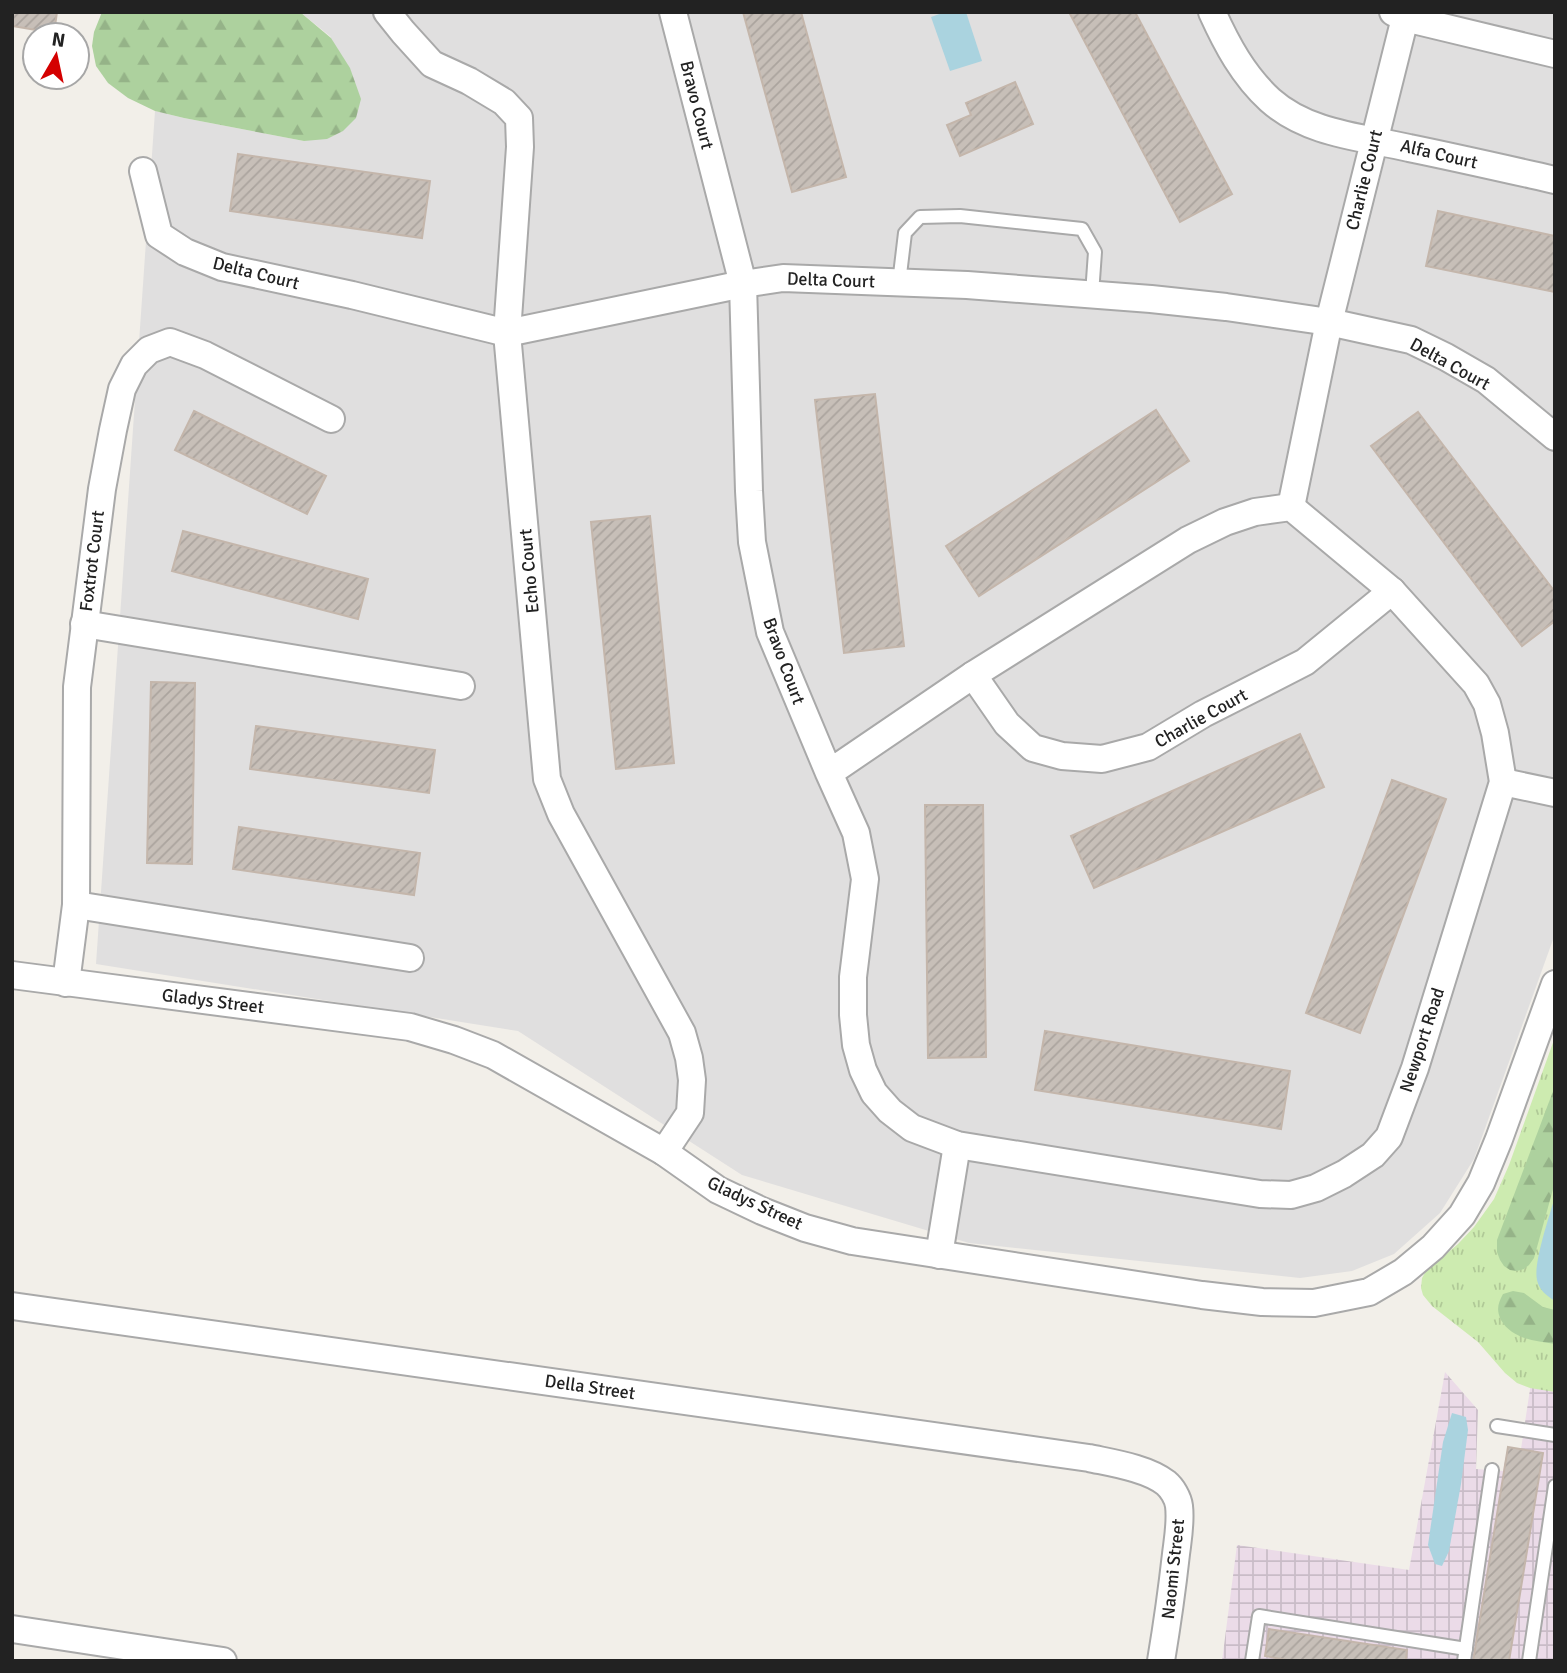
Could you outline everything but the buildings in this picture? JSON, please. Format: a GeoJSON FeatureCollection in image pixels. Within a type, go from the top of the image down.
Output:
{"type":"FeatureCollection","features":[{"type":"Feature","properties":{"kind":"street","name":"Echo Court"},"geometry":{"type":"LineString","coordinates":[[387,12],[432,64],[469,81],[504,102],[519,118],[520,147],[507,332],[547,779],[561,814],[682,1033],[690,1058],[691,1113],[664,1152]]}},
{"type":"Feature","properties":{"kind":"street","name":"Bravo Court"},"geometry":{"type":"LineString","coordinates":[[673,12],[743,284],[748,491],[752,542],[770,632],[856,833],[865,879],[853,977],[856,1045],[863,1070],[874,1093],[890,1111],[912,1128],[957,1145]]}},
{"type":"Feature","properties":{"kind":"street","name":"Alfa Court"},"geometry":{"type":"LineString","coordinates":[[1212,12],[1228,47],[1249,78],[1272,102],[1302,120],[1332,133],[1555,180]]}},
{"type":"Feature","properties":{"kind":"street","name":"Charlie Court"},"geometry":{"type":"LineString","coordinates":[[1291,507],[1329,322],[1374,140],[1399,15]]}},
{"type":"Feature","properties":{"kind":"street"},"geometry":{"type":"LineString","coordinates":[[1399,15],[1555,54]]}},
{"type":"Feature","properties":{"kind":"street","name":"Delta Court"},"geometry":{"type":"LineString","coordinates":[[143,171],[159,235],[185,252],[222,267],[507,332],[783,278],[967,285],[1226,307],[1329,322],[1411,340],[1486,380],[1555,437]]}},
{"type":"Feature","properties":{"kind":"street","name":"Foxtrot Court"},"geometry":{"type":"LineString","coordinates":[[66,983],[76,905],[77,687],[102,489],[122,389],[134,365],[149,350],[170,342],[205,355],[331,419]]}},
{"type":"Feature","properties":{"kind":"street"},"geometry":{"type":"LineString","coordinates":[[829,774],[972,675],[1188,540],[1225,522],[1255,512],[1291,507],[1392,591],[1476,684],[1487,704],[1495,733],[1503,782],[1555,793]]}},
{"type":"Feature","properties":{"kind":"street","name":"Charlie Court"},"geometry":{"type":"LineString","coordinates":[[972,675],[1007,724],[1033,748],[1062,756],[1102,759],[1148,747],[1203,714],[1305,662],[1392,591]]}},
{"type":"Feature","properties":{"kind":"street"},"geometry":{"type":"LineString","coordinates":[[84,624],[461,685]]}},
{"type":"Feature","properties":{"kind":"street","name":"Newport Road"},"geometry":{"type":"LineString","coordinates":[[957,1145],[1260,1194],[1291,1195],[1316,1188],[1373,1155],[1389,1137],[1415,1068],[1503,782]]}},
{"type":"Feature","properties":{"kind":"street"},"geometry":{"type":"LineString","coordinates":[[76,905],[410,958]]}},
{"type":"Feature","properties":{"kind":"street","name":"Gladys Street"},"geometry":{"type":"LineString","coordinates":[[12,975],[410,1027],[454,1040],[493,1055],[664,1152],[718,1190],[806,1228],[852,1241],[1202,1295],[1262,1302],[1314,1303],[1369,1292],[1403,1272],[1433,1247],[1462,1215],[1481,1183],[1499,1139],[1555,984]]}},
{"type":"Feature","properties":{"kind":"street"},"geometry":{"type":"LineString","coordinates":[[939,1255],[957,1145]]}},
{"type":"Feature","properties":{"kind":"street","name":"Della Street"},"geometry":{"type":"LineString","coordinates":[[12,1306],[1089,1458],[1123,1465],[1165,1482]]}},
{"type":"Feature","properties":{"kind":"street","name":"Naomi Street"},"geometry":{"type":"LineString","coordinates":[[1161,1661],[1180,1519],[1179,1502],[1165,1482]]}},
{"type":"Feature","properties":{"kind":"street"},"geometry":{"type":"LineString","coordinates":[[12,1629],[223,1661]]}},
{"type":"Feature","properties":{"kind":"lane"},"geometry":{"type":"LineString","coordinates":[[899,283],[905,233],[920,217],[960,216],[1082,229],[1096,252],[1092,294]]}},
{"type":"Feature","properties":{"kind":"lane"},"geometry":{"type":"LineString","coordinates":[[1497,1426],[1555,1435]]}},
{"type":"Feature","properties":{"kind":"lane"},"geometry":{"type":"LineString","coordinates":[[1252,1661],[1259,1616],[1465,1655],[1492,1469]]}},
{"type":"Feature","properties":{"kind":"lane"},"geometry":{"type":"LineString","coordinates":[[1530,1661],[1555,1486]]}},
{"type":"Feature","properties":{"kind":"shaded area"},"geometry":{"type":"Polygon","coordinates":[[[300,12],[1555,12],[1555,934],[1474,1159],[1440,1213],[1394,1254],[1352,1271],[1300,1278],[969,1243],[742,1175],[518,1031],[96,964],[155,111],[304,141],[331,37],[300,12]]]}},
{"type":"Feature","properties":{"kind":"shaded area"},"geometry":{"type":"Polygon","coordinates":[[[1445,1372],[1478,1410],[1476,1469],[1503,1471],[1508,1447],[1521,1449],[1532,1376],[1555,1379],[1555,1661],[1222,1661],[1237,1545],[1409,1570],[1445,1372]]]}},
{"type":"Feature","properties":{"kind":"green space"},"geometry":{"type":"Polygon","coordinates":[[[102,12],[300,12],[331,38],[350,68],[361,99],[356,118],[343,131],[327,139],[304,141],[155,111],[128,98],[108,83],[96,66],[92,46],[102,12]]]}},
{"type":"Feature","properties":{"kind":"green space"},"geometry":{"type":"Polygon","coordinates":[[[1555,1037],[1555,1392],[1517,1383],[1478,1342],[1432,1306],[1421,1288],[1426,1271],[1458,1244],[1494,1199],[1555,1037]]]}},
{"type":"Feature","properties":{"kind":"green space"},"geometry":{"type":"Polygon","coordinates":[[[1555,1086],[1555,1182],[1534,1258],[1524,1269],[1510,1270],[1500,1260],[1497,1240],[1555,1086]]]}},
{"type":"Feature","properties":{"kind":"green space"},"geometry":{"type":"Polygon","coordinates":[[[1513,1291],[1524,1293],[1543,1307],[1555,1310],[1555,1344],[1518,1335],[1501,1320],[1498,1310],[1503,1294],[1513,1291]]]}},
{"type":"Feature","properties":{"kind":"water"},"geometry":{"type":"Polygon","coordinates":[[[945,12],[966,12],[982,61],[950,71],[931,17],[945,12]]]}},
{"type":"Feature","properties":{"kind":"water"},"geometry":{"type":"Polygon","coordinates":[[[1555,1196],[1555,1301],[1540,1287],[1536,1272],[1555,1196]]]}},
{"type":"Feature","properties":{"kind":"water"},"geometry":{"type":"Polygon","coordinates":[[[1452,1413],[1466,1417],[1468,1430],[1449,1551],[1442,1566],[1435,1564],[1428,1545],[1443,1442],[1452,1413]]]}}]}
